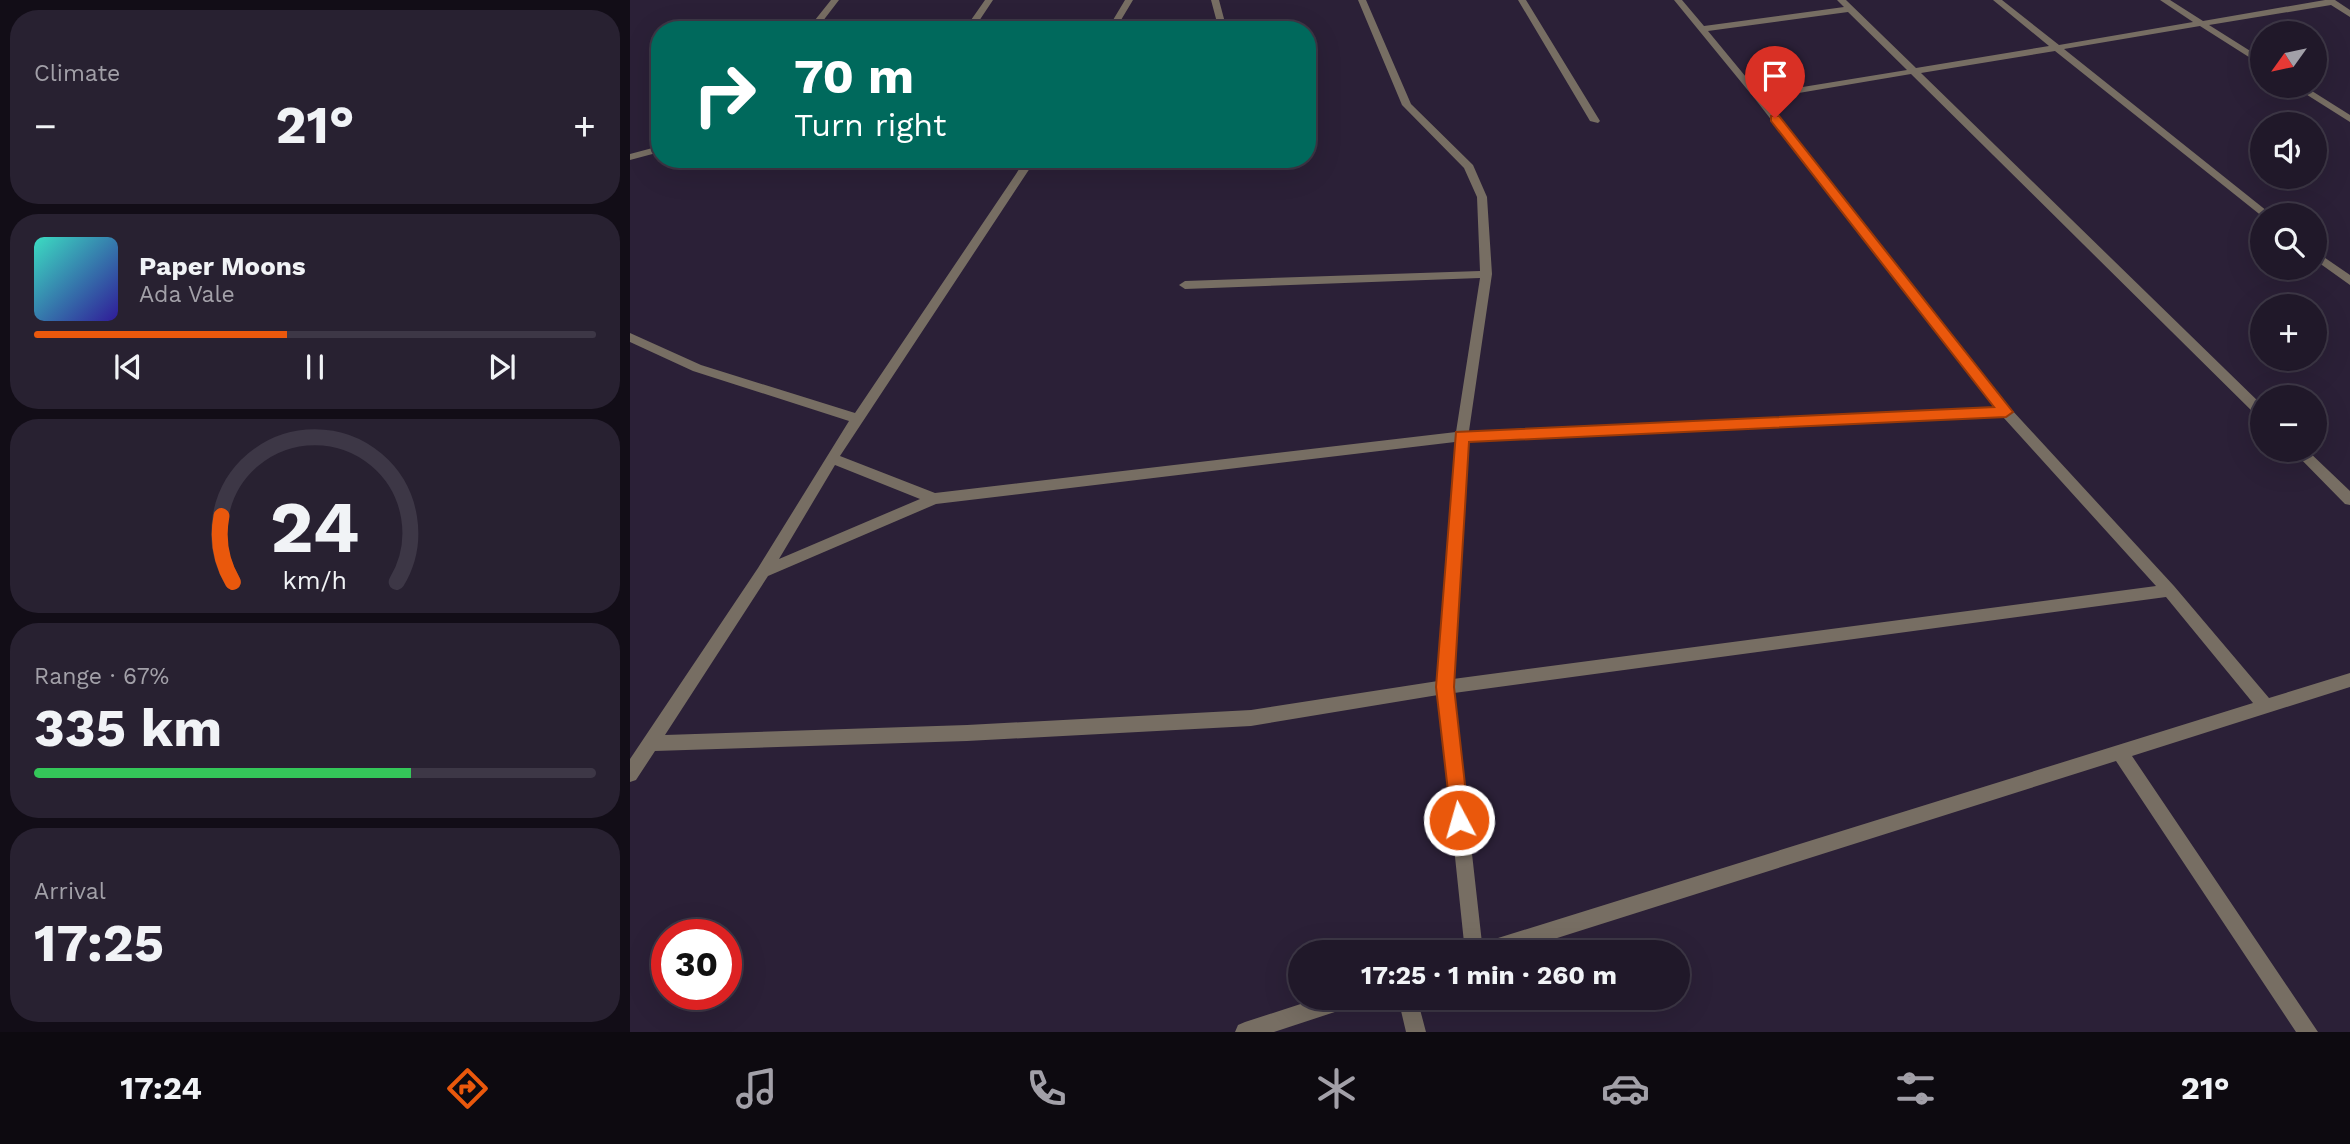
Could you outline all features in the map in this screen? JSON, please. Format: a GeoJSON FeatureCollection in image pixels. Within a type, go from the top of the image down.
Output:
{"type":"FeatureCollection","features":[{"type":"Feature","properties":{"kind":"street"},"geometry":{"type":"LineString","coordinates":[[818,21],[835,0]]}},
{"type":"Feature","properties":{"kind":"street"},"geometry":{"type":"LineString","coordinates":[[974,21],[989,0]]}},
{"type":"Feature","properties":{"kind":"street"},"geometry":{"type":"LineString","coordinates":[[1116,21],[1129,0]]}},
{"type":"Feature","properties":{"kind":"street"},"geometry":{"type":"LineString","coordinates":[[1215,0],[1221,21]]}},
{"type":"Feature","properties":{"kind":"street"},"geometry":{"type":"LineString","coordinates":[[1362,0],[1407,105],[1469,167],[1482,197],[1486,274],[1462,436],[1445,687],[1473,940]]}},
{"type":"Feature","properties":{"kind":"street"},"geometry":{"type":"LineString","coordinates":[[1522,0],[1595,121]]}},
{"type":"Feature","properties":{"kind":"street"},"geometry":{"type":"LineString","coordinates":[[1678,0],[1758,97],[2006,412],[2169,590],[2266,706]]}},
{"type":"Feature","properties":{"kind":"street"},"geometry":{"type":"LineString","coordinates":[[1841,0],[2250,401]]}},
{"type":"Feature","properties":{"kind":"street"},"geometry":{"type":"LineString","coordinates":[[1997,0],[2252,203]]}},
{"type":"Feature","properties":{"kind":"street"},"geometry":{"type":"LineString","coordinates":[[2164,0],[2250,55]]}},
{"type":"Feature","properties":{"kind":"street"},"geometry":{"type":"LineString","coordinates":[[1758,97],[2202,25],[2330,1],[2350,15]]}},
{"type":"Feature","properties":{"kind":"street"},"geometry":{"type":"LineString","coordinates":[[1703,29],[1850,9]]}},
{"type":"Feature","properties":{"kind":"street"},"geometry":{"type":"LineString","coordinates":[[2317,98],[2350,119]]}},
{"type":"Feature","properties":{"kind":"street"},"geometry":{"type":"LineString","coordinates":[[630,157],[651,151]]}},
{"type":"Feature","properties":{"kind":"street"},"geometry":{"type":"LineString","coordinates":[[630,774],[763,572],[857,419],[1025,168]]}},
{"type":"Feature","properties":{"kind":"street"},"geometry":{"type":"LineString","coordinates":[[2327,263],[2350,281]]}},
{"type":"Feature","properties":{"kind":"street"},"geometry":{"type":"LineString","coordinates":[[1185,285],[1486,274]]}},
{"type":"Feature","properties":{"kind":"street"},"geometry":{"type":"LineString","coordinates":[[630,337],[697,368],[857,419]]}},
{"type":"Feature","properties":{"kind":"street"},"geometry":{"type":"LineString","coordinates":[[763,572],[934,499],[1462,436],[2006,412]]}},
{"type":"Feature","properties":{"kind":"street"},"geometry":{"type":"LineString","coordinates":[[832,458],[934,499]]}},
{"type":"Feature","properties":{"kind":"street"},"geometry":{"type":"LineString","coordinates":[[2311,462],[2350,500]]}},
{"type":"Feature","properties":{"kind":"street"},"geometry":{"type":"LineString","coordinates":[[651,743],[967,733],[1251,718],[1445,687],[2169,590]]}},
{"type":"Feature","properties":{"kind":"street"},"geometry":{"type":"LineString","coordinates":[[1521,940],[2350,680]]}},
{"type":"Feature","properties":{"kind":"street"},"geometry":{"type":"LineString","coordinates":[[2119,752],[2308,1032]]}},
{"type":"Feature","properties":{"kind":"street"},"geometry":{"type":"LineString","coordinates":[[1245,1032],[1311,1010]]}},
{"type":"Feature","properties":{"kind":"street"},"geometry":{"type":"LineString","coordinates":[[1411,1010],[1416,1032]]}},
{"type":"Feature","properties":{"kind":"route"},"geometry":{"type":"LineString","coordinates":[[1459,820],[1445,687],[1462,436],[2006,412],[1775,118]]}}]}
